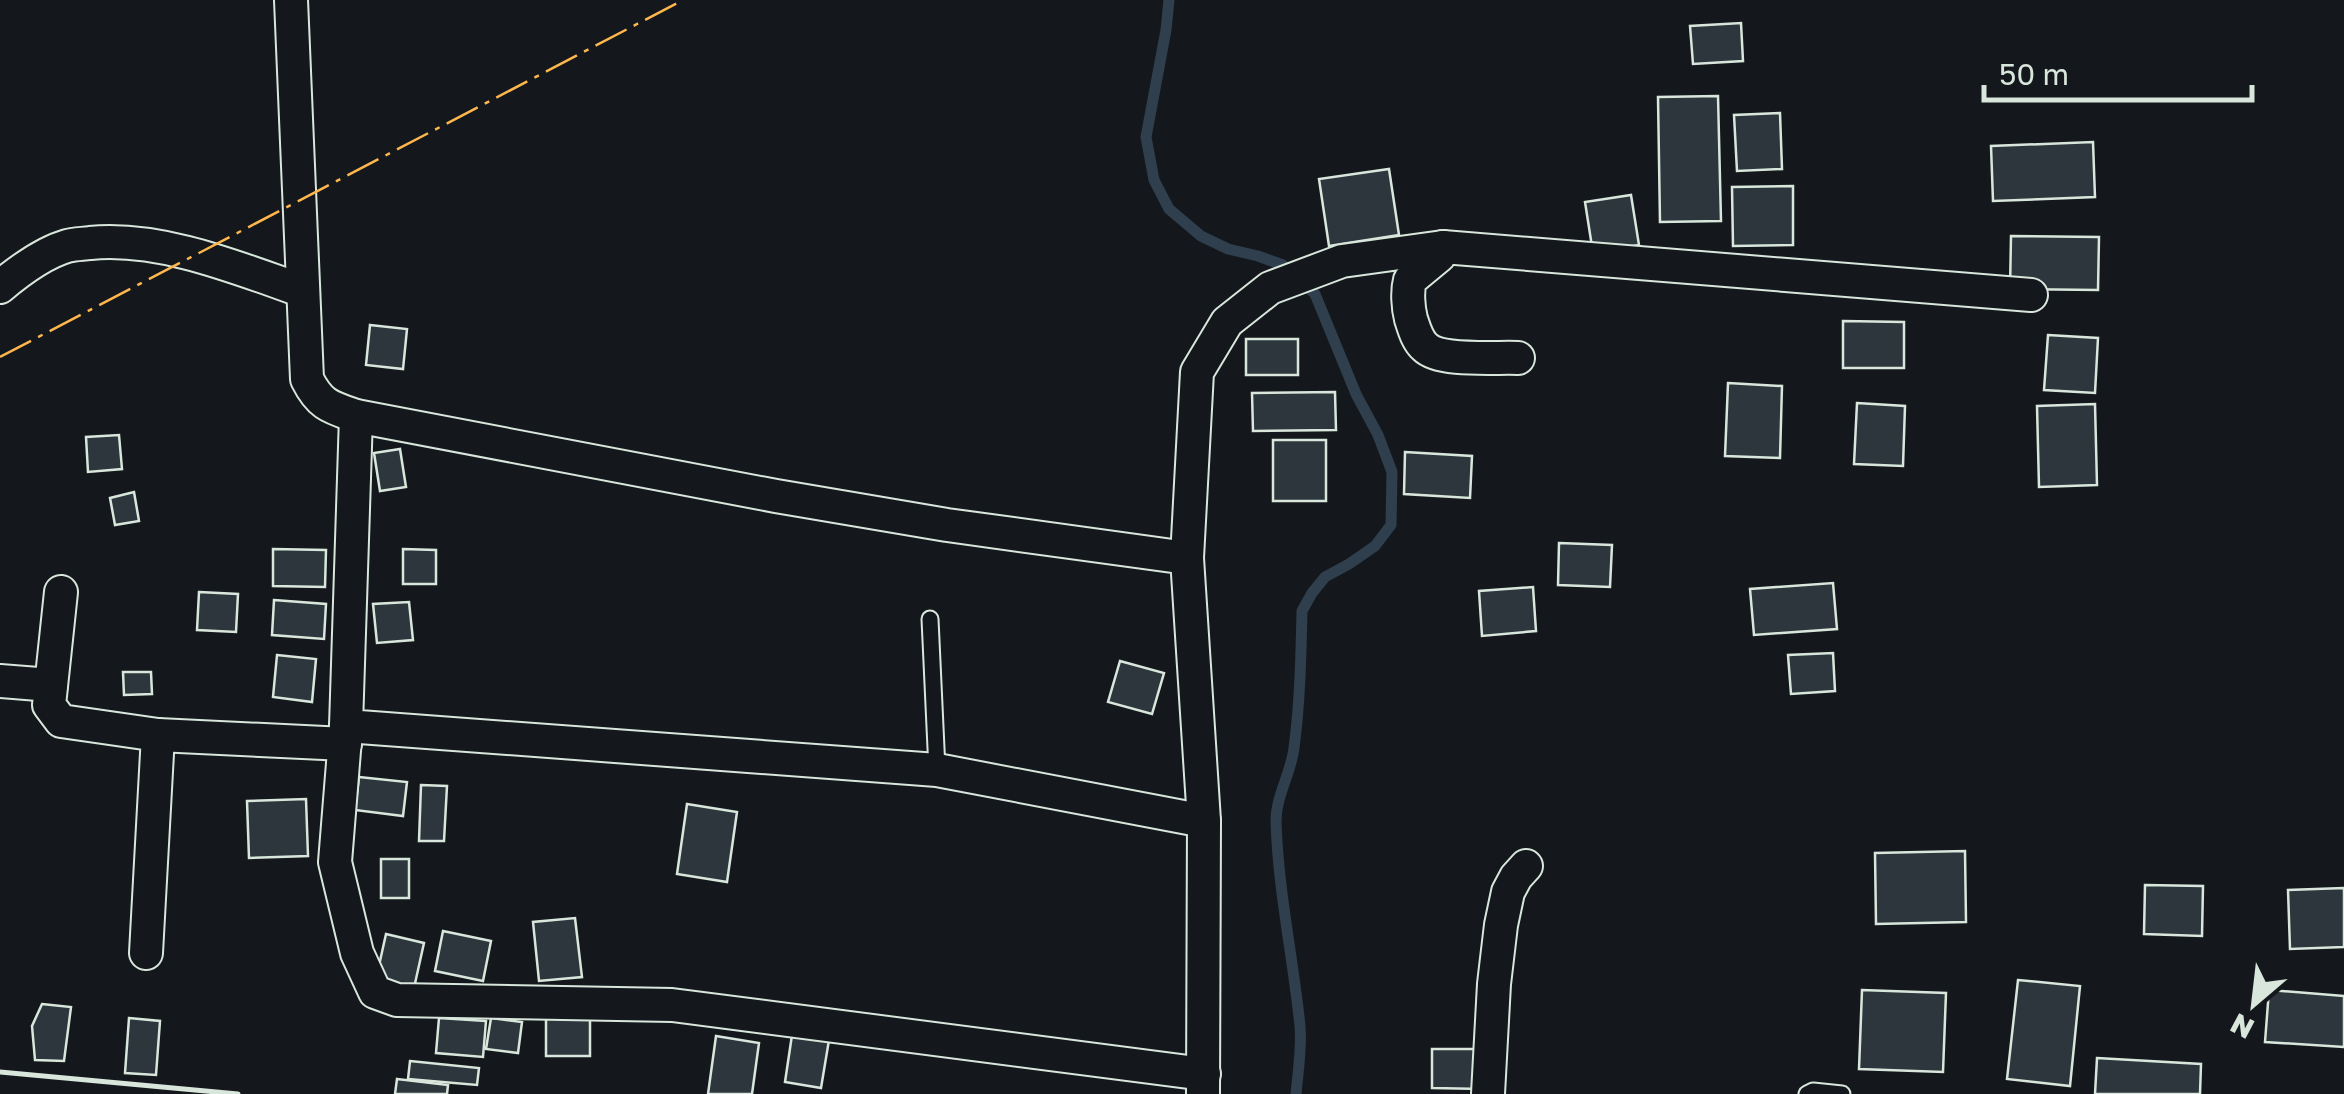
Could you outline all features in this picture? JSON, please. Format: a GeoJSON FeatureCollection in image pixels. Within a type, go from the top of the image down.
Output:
{"type":"FeatureCollection","features":[{"type":"Feature","properties":{"kind":"street"},"geometry":{"type":"LineString","coordinates":[[290,0],[307,378],[316,397],[334,409],[776,496],[1187,558]]}},
{"type":"Feature","properties":{"kind":"street"},"geometry":{"type":"LineString","coordinates":[[0,287],[23,268],[67,246],[112,241],[178,251],[303,290]]}},
{"type":"Feature","properties":{"kind":"street"},"geometry":{"type":"LineString","coordinates":[[356,416],[346,734],[335,862],[357,953],[375,992],[397,1000],[672,1005],[1204,1084],[1204,821],[1187,558],[1197,372],[1227,322],[1270,288],[1342,260],[1443,246],[2031,294]]}},
{"type":"Feature","properties":{"kind":"street"},"geometry":{"type":"LineString","coordinates":[[1443,246],[1439,256],[1408,285],[1417,337],[1438,355],[1518,358]]}},
{"type":"Feature","properties":{"kind":"street"},"geometry":{"type":"LineString","coordinates":[[61,592],[49,704],[61,721],[158,735],[346,734],[937,770],[1204,821]]}},
{"type":"Feature","properties":{"kind":"street"},"geometry":{"type":"LineString","coordinates":[[0,680],[51,685]]}},
{"type":"Feature","properties":{"kind":"street"},"geometry":{"type":"LineString","coordinates":[[146,953],[158,735]]}},
{"type":"Feature","properties":{"kind":"street"},"geometry":{"type":"LineString","coordinates":[[1488,1094],[1500,925],[1508,892],[1526,866]]}},
{"type":"Feature","properties":{"kind":"lane"},"geometry":{"type":"LineString","coordinates":[[930,619],[937,770]]}},
{"type":"Feature","properties":{"kind":"lane"},"geometry":{"type":"LineString","coordinates":[[1808,1094],[1842,1094]]}},
{"type":"Feature","properties":{"kind":"building"},"geometry":{"type":"Polygon","coordinates":[[[1741,23],[1743,61],[1693,64],[1690,26],[1741,23]]]}},
{"type":"Feature","properties":{"kind":"building"},"geometry":{"type":"Polygon","coordinates":[[[1718,96],[1721,221],[1660,222],[1658,97],[1718,96]]]}},
{"type":"Feature","properties":{"kind":"building"},"geometry":{"type":"Polygon","coordinates":[[[1780,113],[1782,169],[1737,171],[1734,115],[1780,113]]]}},
{"type":"Feature","properties":{"kind":"building"},"geometry":{"type":"Polygon","coordinates":[[[2093,142],[2095,197],[1993,201],[1991,146],[2093,142]]]}},
{"type":"Feature","properties":{"kind":"building"},"geometry":{"type":"Polygon","coordinates":[[[1389,169],[1399,235],[1329,246],[1319,179],[1389,169]]]}},
{"type":"Feature","properties":{"kind":"building"},"geometry":{"type":"Polygon","coordinates":[[[1793,186],[1793,245],[1733,246],[1732,187],[1793,186]]]}},
{"type":"Feature","properties":{"kind":"building"},"geometry":{"type":"Polygon","coordinates":[[[1631,195],[1639,245],[1593,253],[1585,202],[1631,195]]]}},
{"type":"Feature","properties":{"kind":"building"},"geometry":{"type":"Polygon","coordinates":[[[2011,236],[2099,237],[2098,290],[2010,289],[2011,236]]]}},
{"type":"Feature","properties":{"kind":"building"},"geometry":{"type":"Polygon","coordinates":[[[1843,321],[1904,322],[1904,368],[1843,368],[1843,321]]]}},
{"type":"Feature","properties":{"kind":"building"},"geometry":{"type":"Polygon","coordinates":[[[370,325],[407,329],[403,369],[366,365],[370,325]]]}},
{"type":"Feature","properties":{"kind":"building"},"geometry":{"type":"Polygon","coordinates":[[[2048,335],[2098,338],[2095,393],[2044,390],[2048,335]]]}},
{"type":"Feature","properties":{"kind":"building"},"geometry":{"type":"Polygon","coordinates":[[[1246,339],[1298,339],[1298,375],[1246,375],[1246,339]]]}},
{"type":"Feature","properties":{"kind":"building"},"geometry":{"type":"Polygon","coordinates":[[[1728,383],[1782,386],[1780,458],[1725,456],[1728,383]]]}},
{"type":"Feature","properties":{"kind":"building"},"geometry":{"type":"Polygon","coordinates":[[[1335,392],[1336,430],[1253,431],[1252,393],[1335,392]]]}},
{"type":"Feature","properties":{"kind":"building"},"geometry":{"type":"Polygon","coordinates":[[[1857,403],[1905,406],[1903,466],[1854,464],[1857,403]]]}},
{"type":"Feature","properties":{"kind":"building"},"geometry":{"type":"Polygon","coordinates":[[[2095,404],[2097,485],[2039,487],[2037,406],[2095,404]]]}},
{"type":"Feature","properties":{"kind":"building"},"geometry":{"type":"Polygon","coordinates":[[[119,435],[122,469],[88,472],[86,437],[119,435]]]}},
{"type":"Feature","properties":{"kind":"building"},"geometry":{"type":"Polygon","coordinates":[[[1273,440],[1326,440],[1326,501],[1273,501],[1273,440]]]}},
{"type":"Feature","properties":{"kind":"building"},"geometry":{"type":"Polygon","coordinates":[[[400,449],[406,487],[380,491],[374,453],[400,449]]]}},
{"type":"Feature","properties":{"kind":"building"},"geometry":{"type":"Polygon","coordinates":[[[1405,452],[1472,456],[1470,498],[1404,494],[1405,452]]]}},
{"type":"Feature","properties":{"kind":"building"},"geometry":{"type":"Polygon","coordinates":[[[134,492],[139,521],[115,525],[110,498],[134,492]]]}},
{"type":"Feature","properties":{"kind":"building"},"geometry":{"type":"Polygon","coordinates":[[[1559,543],[1612,545],[1610,587],[1558,585],[1559,543]]]}},
{"type":"Feature","properties":{"kind":"building"},"geometry":{"type":"Polygon","coordinates":[[[273,549],[326,550],[325,587],[273,586],[273,549]]]}},
{"type":"Feature","properties":{"kind":"building"},"geometry":{"type":"Polygon","coordinates":[[[403,549],[436,550],[436,584],[403,584],[403,549]]]}},
{"type":"Feature","properties":{"kind":"building"},"geometry":{"type":"Polygon","coordinates":[[[1833,583],[1837,629],[1754,635],[1750,589],[1833,583]]]}},
{"type":"Feature","properties":{"kind":"building"},"geometry":{"type":"Polygon","coordinates":[[[1533,587],[1536,631],[1482,636],[1479,591],[1533,587]]]}},
{"type":"Feature","properties":{"kind":"building"},"geometry":{"type":"Polygon","coordinates":[[[199,592],[238,594],[236,632],[197,630],[199,592]]]}},
{"type":"Feature","properties":{"kind":"building"},"geometry":{"type":"Polygon","coordinates":[[[274,600],[326,604],[324,639],[272,635],[274,600]]]}},
{"type":"Feature","properties":{"kind":"building"},"geometry":{"type":"Polygon","coordinates":[[[409,602],[413,640],[377,643],[373,604],[409,602]]]}},
{"type":"Feature","properties":{"kind":"building"},"geometry":{"type":"Polygon","coordinates":[[[1833,653],[1835,691],[1791,694],[1788,655],[1833,653]]]}},
{"type":"Feature","properties":{"kind":"building"},"geometry":{"type":"Polygon","coordinates":[[[277,655],[316,659],[312,702],[273,697],[277,655]]]}},
{"type":"Feature","properties":{"kind":"building"},"geometry":{"type":"Polygon","coordinates":[[[1120,661],[1164,673],[1152,714],[1108,702],[1120,661]]]}},
{"type":"Feature","properties":{"kind":"building"},"geometry":{"type":"Polygon","coordinates":[[[123,672],[151,672],[152,694],[124,695],[123,672]]]}},
{"type":"Feature","properties":{"kind":"building"},"geometry":{"type":"Polygon","coordinates":[[[359,777],[407,782],[403,816],[355,810],[359,777]]]}},
{"type":"Feature","properties":{"kind":"building"},"geometry":{"type":"Polygon","coordinates":[[[421,785],[447,786],[444,841],[419,841],[421,785]]]}},
{"type":"Feature","properties":{"kind":"building"},"geometry":{"type":"Polygon","coordinates":[[[306,799],[308,856],[249,858],[247,801],[306,799]]]}},
{"type":"Feature","properties":{"kind":"building"},"geometry":{"type":"Polygon","coordinates":[[[687,804],[737,812],[727,882],[677,874],[687,804]]]}},
{"type":"Feature","properties":{"kind":"building"},"geometry":{"type":"Polygon","coordinates":[[[1965,851],[1966,922],[1876,924],[1875,853],[1965,851]]]}},
{"type":"Feature","properties":{"kind":"building"},"geometry":{"type":"Polygon","coordinates":[[[381,859],[409,859],[409,898],[381,898],[381,859]]]}},
{"type":"Feature","properties":{"kind":"building"},"geometry":{"type":"Polygon","coordinates":[[[2145,885],[2203,886],[2202,936],[2144,934],[2145,885]]]}},
{"type":"Feature","properties":{"kind":"building"},"geometry":{"type":"Polygon","coordinates":[[[2344,888],[2344,947],[2290,949],[2288,890],[2344,888]]]}},
{"type":"Feature","properties":{"kind":"building"},"geometry":{"type":"Polygon","coordinates":[[[575,918],[582,977],[539,981],[533,922],[575,918]]]}},
{"type":"Feature","properties":{"kind":"building"},"geometry":{"type":"Polygon","coordinates":[[[443,931],[491,941],[483,981],[435,971],[443,931]]]}},
{"type":"Feature","properties":{"kind":"building"},"geometry":{"type":"Polygon","coordinates":[[[386,934],[424,943],[414,988],[376,979],[386,934]]]}},
{"type":"Feature","properties":{"kind":"building"},"geometry":{"type":"Polygon","coordinates":[[[2018,980],[2080,986],[2070,1086],[2007,1079],[2018,980]]]}},
{"type":"Feature","properties":{"kind":"building"},"geometry":{"type":"Polygon","coordinates":[[[1862,990],[1946,993],[1943,1072],[1859,1069],[1862,990]]]}},
{"type":"Feature","properties":{"kind":"building"},"geometry":{"type":"Polygon","coordinates":[[[2269,990],[2344,996],[2344,1047],[2265,1042],[2269,990]]]}},
{"type":"Feature","properties":{"kind":"building"},"geometry":{"type":"Polygon","coordinates":[[[42,1004],[71,1007],[64,1061],[35,1060],[32,1026],[42,1004]]]}},
{"type":"Feature","properties":{"kind":"building"},"geometry":{"type":"Polygon","coordinates":[[[546,1012],[590,1012],[590,1056],[546,1056],[546,1012]]]}},
{"type":"Feature","properties":{"kind":"building"},"geometry":{"type":"Polygon","coordinates":[[[129,1018],[160,1021],[156,1075],[125,1073],[129,1018]]]}},
{"type":"Feature","properties":{"kind":"building"},"geometry":{"type":"Polygon","coordinates":[[[439,1018],[486,1021],[483,1057],[436,1053],[439,1018]]]}},
{"type":"Feature","properties":{"kind":"building"},"geometry":{"type":"Polygon","coordinates":[[[491,1018],[522,1022],[518,1053],[486,1049],[491,1018]]]}},
{"type":"Feature","properties":{"kind":"building"},"geometry":{"type":"Polygon","coordinates":[[[792,1035],[829,1040],[821,1088],[785,1082],[792,1035]]]}},
{"type":"Feature","properties":{"kind":"building"},"geometry":{"type":"Polygon","coordinates":[[[716,1036],[759,1043],[752,1094],[708,1094],[716,1036]]]}},
{"type":"Feature","properties":{"kind":"building"},"geometry":{"type":"Polygon","coordinates":[[[1432,1049],[1483,1049],[1483,1089],[1432,1088],[1432,1049]]]}},
{"type":"Feature","properties":{"kind":"building"},"geometry":{"type":"Polygon","coordinates":[[[2097,1058],[2201,1064],[2200,1094],[2095,1094],[2097,1058]]]}},
{"type":"Feature","properties":{"kind":"building"},"geometry":{"type":"Polygon","coordinates":[[[410,1061],[479,1068],[477,1085],[408,1079],[410,1061]]]}},
{"type":"Feature","properties":{"kind":"building"},"geometry":{"type":"Polygon","coordinates":[[[397,1079],[448,1085],[447,1094],[395,1094],[397,1079]]]}},
{"type":"Feature","properties":{"kind":"waterway"},"geometry":{"type":"LineString","coordinates":[[1169,0],[1146,137],[1154,180],[1169,209],[1201,236],[1228,249],[1283,265],[1315,294],[1392,472],[1391,525],[1375,546],[1325,577],[1302,611],[1294,748],[1276,821],[1300,1026],[1296,1094]]}},
{"type":"Feature","properties":{"kind":"wall"},"geometry":{"type":"LineString","coordinates":[[0,1072],[238,1094]]}},
{"type":"Feature","properties":{"kind":"power"},"geometry":{"type":"LineString","coordinates":[[0,357],[683,0]]}}]}
